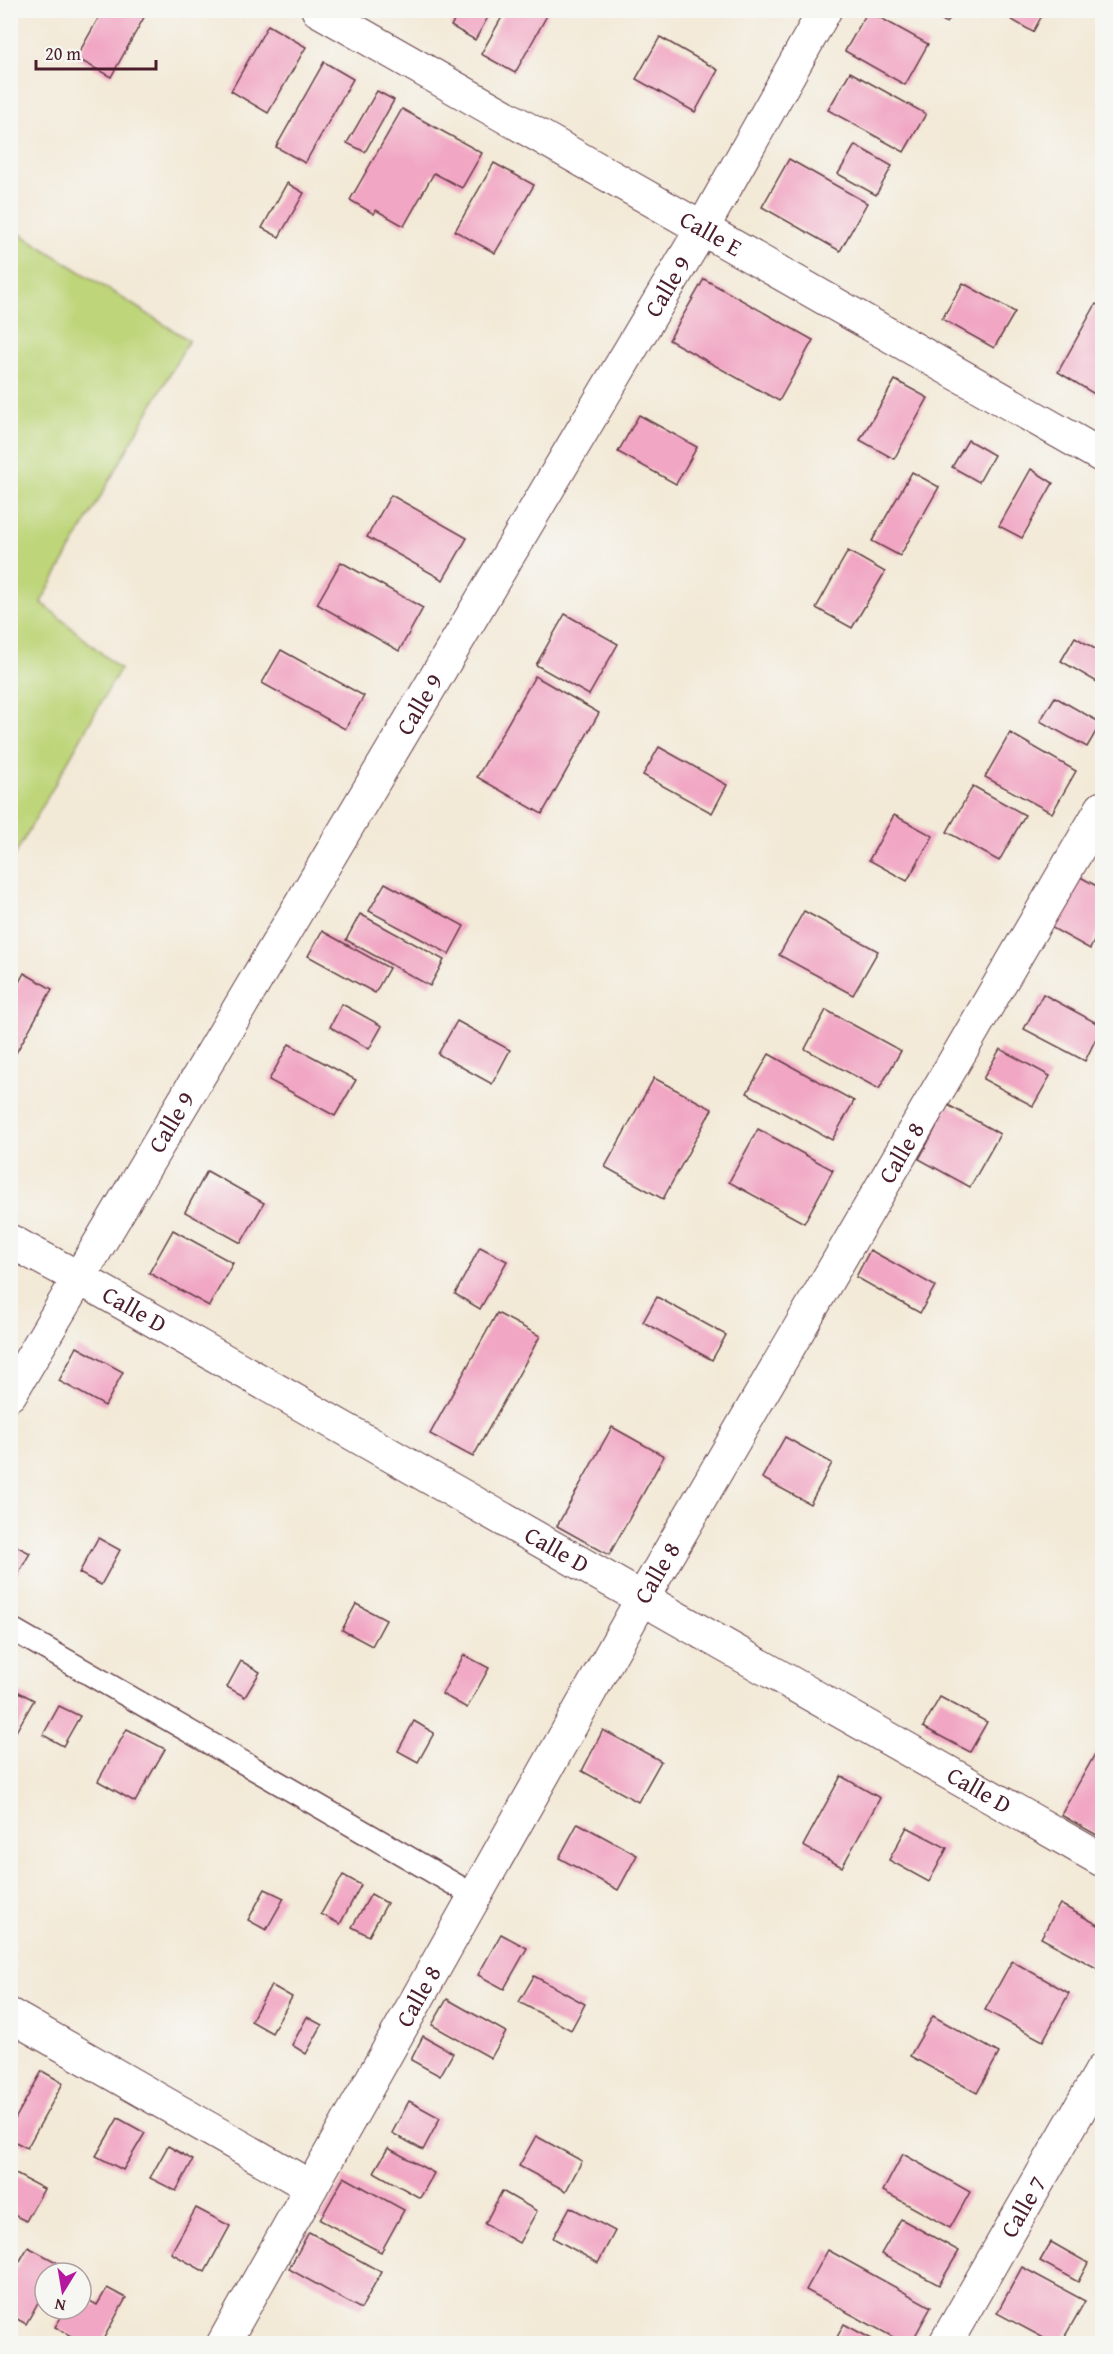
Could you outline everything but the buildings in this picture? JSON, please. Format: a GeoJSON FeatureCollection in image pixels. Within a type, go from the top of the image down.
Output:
{"type":"FeatureCollection","features":[{"type":"Feature","properties":{"kind":"street","name":"Calle E"},"geometry":{"type":"LineString","coordinates":[[318,10],[1102,456]]}},
{"type":"Feature","properties":{"kind":"street","name":"Calle 9"},"geometry":{"type":"LineString","coordinates":[[10,1394],[81,1279],[702,229],[825,10]]}},
{"type":"Feature","properties":{"kind":"street","name":"Calle 8"},"geometry":{"type":"LineString","coordinates":[[223,2343],[642,1599],[1102,808]]}},
{"type":"Feature","properties":{"kind":"street","name":"Calle D"},"geometry":{"type":"LineString","coordinates":[[10,1241],[81,1279],[1102,1860]]}},
{"type":"Feature","properties":{"kind":"street"},"geometry":{"type":"LineString","coordinates":[[10,2015],[311,2187]]}},
{"type":"Feature","properties":{"kind":"street","name":"Calle 7"},"geometry":{"type":"LineString","coordinates":[[945,2343],[1102,2070]]}},
{"type":"Feature","properties":{"kind":"lane"},"geometry":{"type":"LineString","coordinates":[[10,1628],[475,1896]]}},
{"type":"Feature","properties":{"kind":"green space"},"geometry":{"type":"Polygon","coordinates":[[[11,228],[189,340],[41,602],[120,669],[11,862],[11,228]]]}}]}
